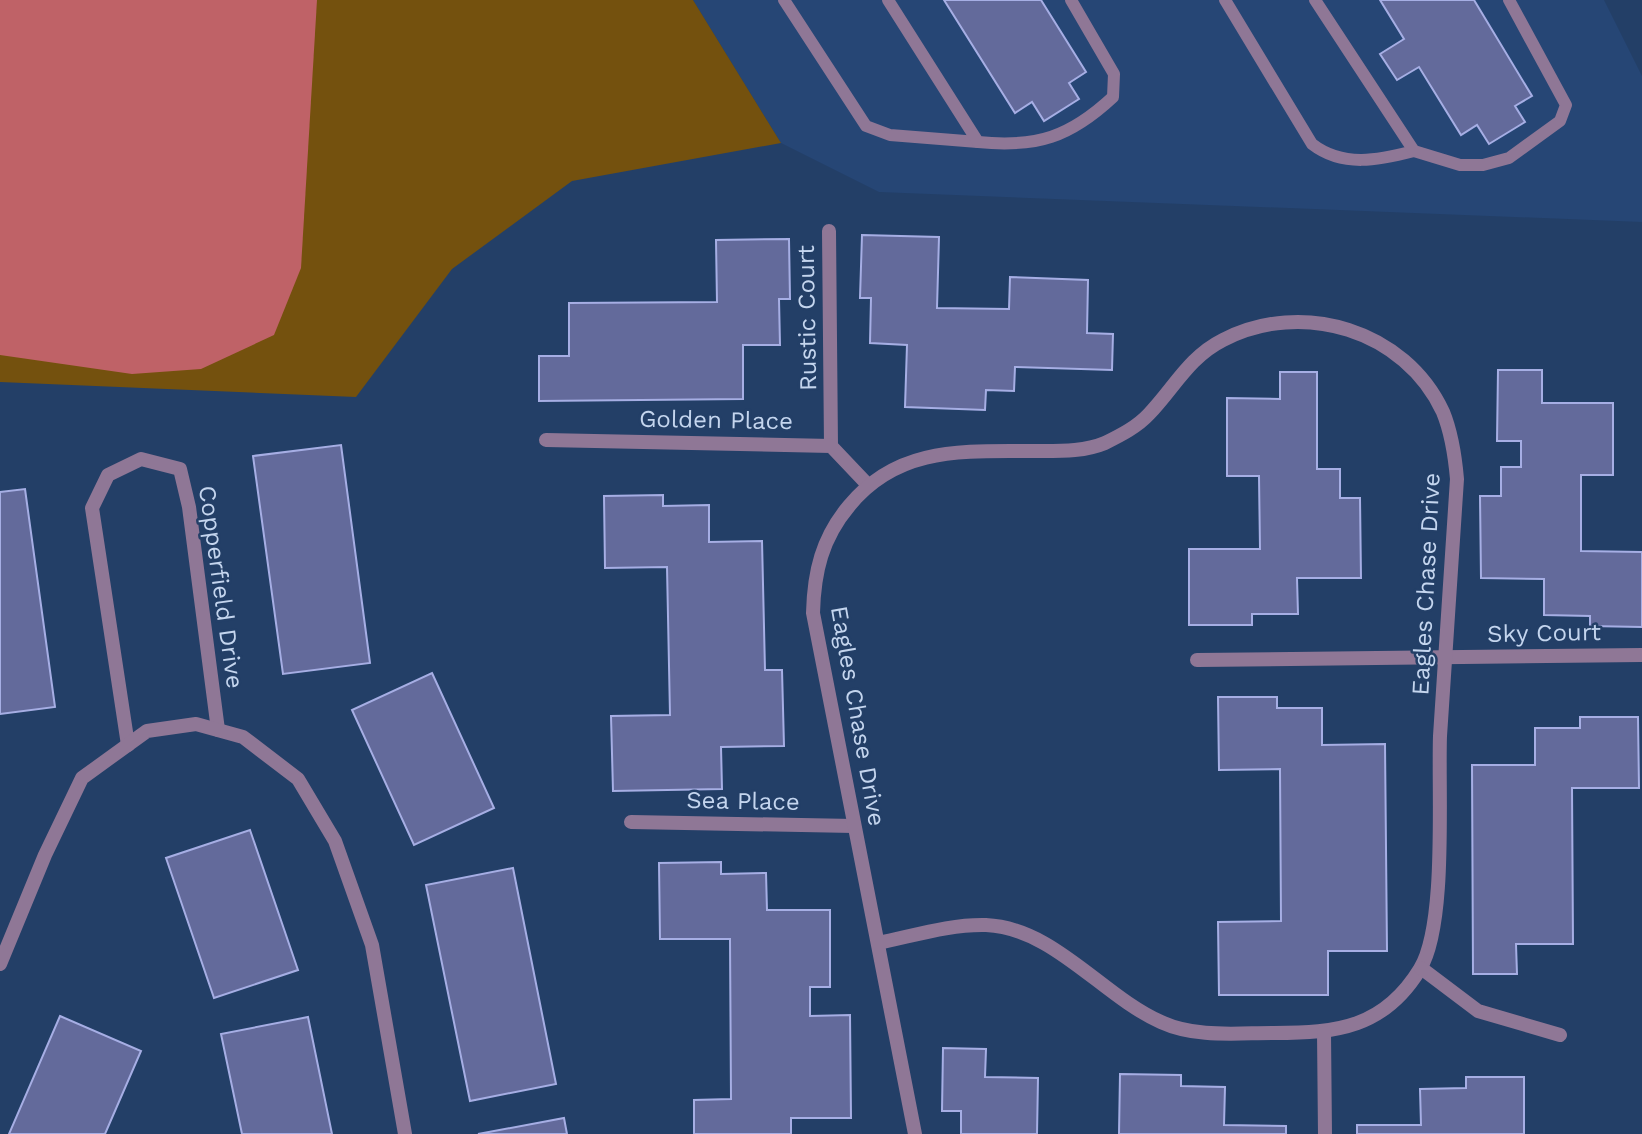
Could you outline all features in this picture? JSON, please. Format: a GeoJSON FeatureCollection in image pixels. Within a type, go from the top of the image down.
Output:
{"type":"FeatureCollection","features":[{"type":"Feature","properties":{"kind":"street","name":"Rustic Court"},"geometry":{"type":"LineString","coordinates":[[829,231],[831,446]]}},
{"type":"Feature","properties":{"kind":"street","name":"Eagles Chase Drive"},"geometry":{"type":"LineString","coordinates":[[878,943],[956,927],[987,925],[1014,930],[1036,940],[1145,1015],[1171,1027],[1199,1033],[1324,1033],[1350,1027],[1377,1014],[1403,993],[1421,968],[1435,929],[1446,657],[1457,479],[1454,446],[1443,412],[1424,381],[1394,353],[1348,328],[1315,321],[1282,321],[1252,327],[1222,340],[1194,359],[1150,414],[1126,432],[1102,444],[1077,450],[944,452],[898,466],[869,485],[835,522],[821,553],[813,584],[813,613],[915,1134]]}},
{"type":"Feature","properties":{"kind":"street","name":"Golden Place"},"geometry":{"type":"LineString","coordinates":[[546,440],[831,446]]}},
{"type":"Feature","properties":{"kind":"street"},"geometry":{"type":"LineString","coordinates":[[831,446],[869,485]]}},
{"type":"Feature","properties":{"kind":"street","name":"Copperfield Drive"},"geometry":{"type":"LineString","coordinates":[[128,745],[92,508],[108,475],[141,459],[180,469],[189,507],[218,730]]}},
{"type":"Feature","properties":{"kind":"street","name":"Sky Court"},"geometry":{"type":"LineString","coordinates":[[1197,660],[1642,654]]}},
{"type":"Feature","properties":{"kind":"street"},"geometry":{"type":"LineString","coordinates":[[0,964],[45,855],[82,778],[147,731],[197,724],[243,737],[298,779],[334,841],[372,945],[405,1134]]}},
{"type":"Feature","properties":{"kind":"street","name":"Sea Place"},"geometry":{"type":"LineString","coordinates":[[631,822],[855,826]]}},
{"type":"Feature","properties":{"kind":"street"},"geometry":{"type":"LineString","coordinates":[[1421,968],[1478,1011],[1560,1035]]}},
{"type":"Feature","properties":{"kind":"street"},"geometry":{"type":"LineString","coordinates":[[1324,1033],[1325,1134]]}},
{"type":"Feature","properties":{"kind":"lane"},"geometry":{"type":"LineString","coordinates":[[784,0],[866,126],[890,135],[1028,143],[1058,137],[1087,121],[1112,97],[1114,74],[1071,0]]}},
{"type":"Feature","properties":{"kind":"lane"},"geometry":{"type":"LineString","coordinates":[[888,0],[978,142]]}},
{"type":"Feature","properties":{"kind":"lane"},"geometry":{"type":"LineString","coordinates":[[1225,0],[1312,144],[1326,155],[1342,159],[1378,160],[1414,151],[1460,165],[1483,166],[1508,158],[1560,121],[1566,105],[1509,0]]}},
{"type":"Feature","properties":{"kind":"lane"},"geometry":{"type":"LineString","coordinates":[[1315,0],[1414,151]]}},
{"type":"Feature","properties":{"kind":"shaded area"},"geometry":{"type":"Polygon","coordinates":[[[0,0],[693,0],[781,143],[572,181],[452,269],[356,397],[0,382],[0,0]]]}},
{"type":"Feature","properties":{"kind":"shaded area"},"geometry":{"type":"Polygon","coordinates":[[[0,0],[317,0],[301,268],[274,335],[201,369],[132,374],[0,355],[0,0]]]}},
{"type":"Feature","properties":{"kind":"shaded area"},"geometry":{"type":"Polygon","coordinates":[[[693,0],[1604,0],[1642,76],[1642,222],[879,192],[781,143],[693,0]]]}},
{"type":"Feature","properties":{"kind":"building"},"geometry":{"type":"Polygon","coordinates":[[[944,0],[1041,0],[1086,72],[1069,83],[1079,99],[1044,121],[1032,102],[1015,113],[944,0]]]}},
{"type":"Feature","properties":{"kind":"building"},"geometry":{"type":"Polygon","coordinates":[[[1380,0],[1474,0],[1532,96],[1515,106],[1525,122],[1489,144],[1477,125],[1461,135],[1419,67],[1397,80],[1380,54],[1404,39],[1380,0]]]}},
{"type":"Feature","properties":{"kind":"building"},"geometry":{"type":"Polygon","coordinates":[[[862,235],[939,237],[937,308],[1009,309],[1010,277],[1088,280],[1087,333],[1113,334],[1112,370],[1015,367],[1014,391],[986,390],[985,410],[905,407],[907,345],[870,343],[871,298],[860,298],[862,235]]]}},
{"type":"Feature","properties":{"kind":"building"},"geometry":{"type":"Polygon","coordinates":[[[789,239],[790,299],[779,299],[780,345],[743,345],[743,399],[539,401],[539,356],[569,356],[569,303],[717,302],[716,240],[789,239]]]}},
{"type":"Feature","properties":{"kind":"building"},"geometry":{"type":"Polygon","coordinates":[[[1498,370],[1542,370],[1542,403],[1613,403],[1613,475],[1581,475],[1581,551],[1642,552],[1642,627],[1590,626],[1590,616],[1544,615],[1544,579],[1481,578],[1480,496],[1501,496],[1501,467],[1521,467],[1521,441],[1497,441],[1498,370]]]}},
{"type":"Feature","properties":{"kind":"building"},"geometry":{"type":"Polygon","coordinates":[[[1280,372],[1317,372],[1317,469],[1340,469],[1340,498],[1360,498],[1361,578],[1297,578],[1298,614],[1252,614],[1252,625],[1189,625],[1189,549],[1260,549],[1259,476],[1227,476],[1227,398],[1280,399],[1280,372]]]}},
{"type":"Feature","properties":{"kind":"building"},"geometry":{"type":"Polygon","coordinates":[[[341,445],[370,663],[283,674],[253,456],[341,445]]]}},
{"type":"Feature","properties":{"kind":"building"},"geometry":{"type":"Polygon","coordinates":[[[25,489],[55,707],[0,714],[0,492],[25,489]]]}},
{"type":"Feature","properties":{"kind":"building"},"geometry":{"type":"Polygon","coordinates":[[[663,495],[663,506],[709,505],[709,542],[762,541],[765,670],[782,670],[784,746],[721,747],[722,789],[613,791],[611,716],[670,715],[667,567],[605,568],[604,496],[663,495]]]}},
{"type":"Feature","properties":{"kind":"building"},"geometry":{"type":"Polygon","coordinates":[[[432,673],[494,808],[414,845],[352,710],[432,673]]]}},
{"type":"Feature","properties":{"kind":"building"},"geometry":{"type":"Polygon","coordinates":[[[1218,697],[1277,697],[1277,708],[1322,708],[1322,745],[1385,744],[1387,951],[1328,951],[1328,995],[1219,995],[1218,922],[1281,921],[1280,769],[1219,770],[1218,697]]]}},
{"type":"Feature","properties":{"kind":"building"},"geometry":{"type":"Polygon","coordinates":[[[1580,717],[1638,717],[1639,788],[1572,788],[1573,944],[1516,944],[1517,974],[1473,974],[1472,765],[1535,765],[1535,728],[1580,728],[1580,717]]]}},
{"type":"Feature","properties":{"kind":"building"},"geometry":{"type":"Polygon","coordinates":[[[250,830],[298,970],[214,998],[166,858],[250,830]]]}},
{"type":"Feature","properties":{"kind":"building"},"geometry":{"type":"Polygon","coordinates":[[[721,862],[721,874],[766,873],[767,910],[830,910],[830,987],[810,987],[810,1016],[850,1015],[851,1118],[791,1118],[791,1134],[694,1134],[694,1100],[731,1099],[730,939],[660,939],[659,863],[721,862]]]}},
{"type":"Feature","properties":{"kind":"building"},"geometry":{"type":"Polygon","coordinates":[[[513,868],[556,1084],[470,1101],[426,885],[513,868]]]}},
{"type":"Feature","properties":{"kind":"building"},"geometry":{"type":"Polygon","coordinates":[[[60,1016],[141,1051],[105,1134],[9,1134],[60,1016]]]}},
{"type":"Feature","properties":{"kind":"building"},"geometry":{"type":"Polygon","coordinates":[[[308,1017],[332,1134],[242,1134],[221,1034],[308,1017]]]}},
{"type":"Feature","properties":{"kind":"building"},"geometry":{"type":"Polygon","coordinates":[[[943,1048],[986,1049],[985,1077],[1038,1078],[1037,1134],[961,1134],[961,1111],[942,1111],[943,1048]]]}},
{"type":"Feature","properties":{"kind":"building"},"geometry":{"type":"Polygon","coordinates":[[[1120,1074],[1181,1075],[1181,1086],[1225,1087],[1224,1125],[1286,1126],[1286,1134],[1119,1134],[1120,1074]]]}},
{"type":"Feature","properties":{"kind":"building"},"geometry":{"type":"Polygon","coordinates":[[[1466,1077],[1524,1077],[1524,1134],[1357,1134],[1357,1125],[1421,1125],[1420,1089],[1466,1088],[1466,1077]]]}},
{"type":"Feature","properties":{"kind":"building"},"geometry":{"type":"Polygon","coordinates":[[[564,1118],[567,1134],[478,1134],[564,1118]]]}}]}
